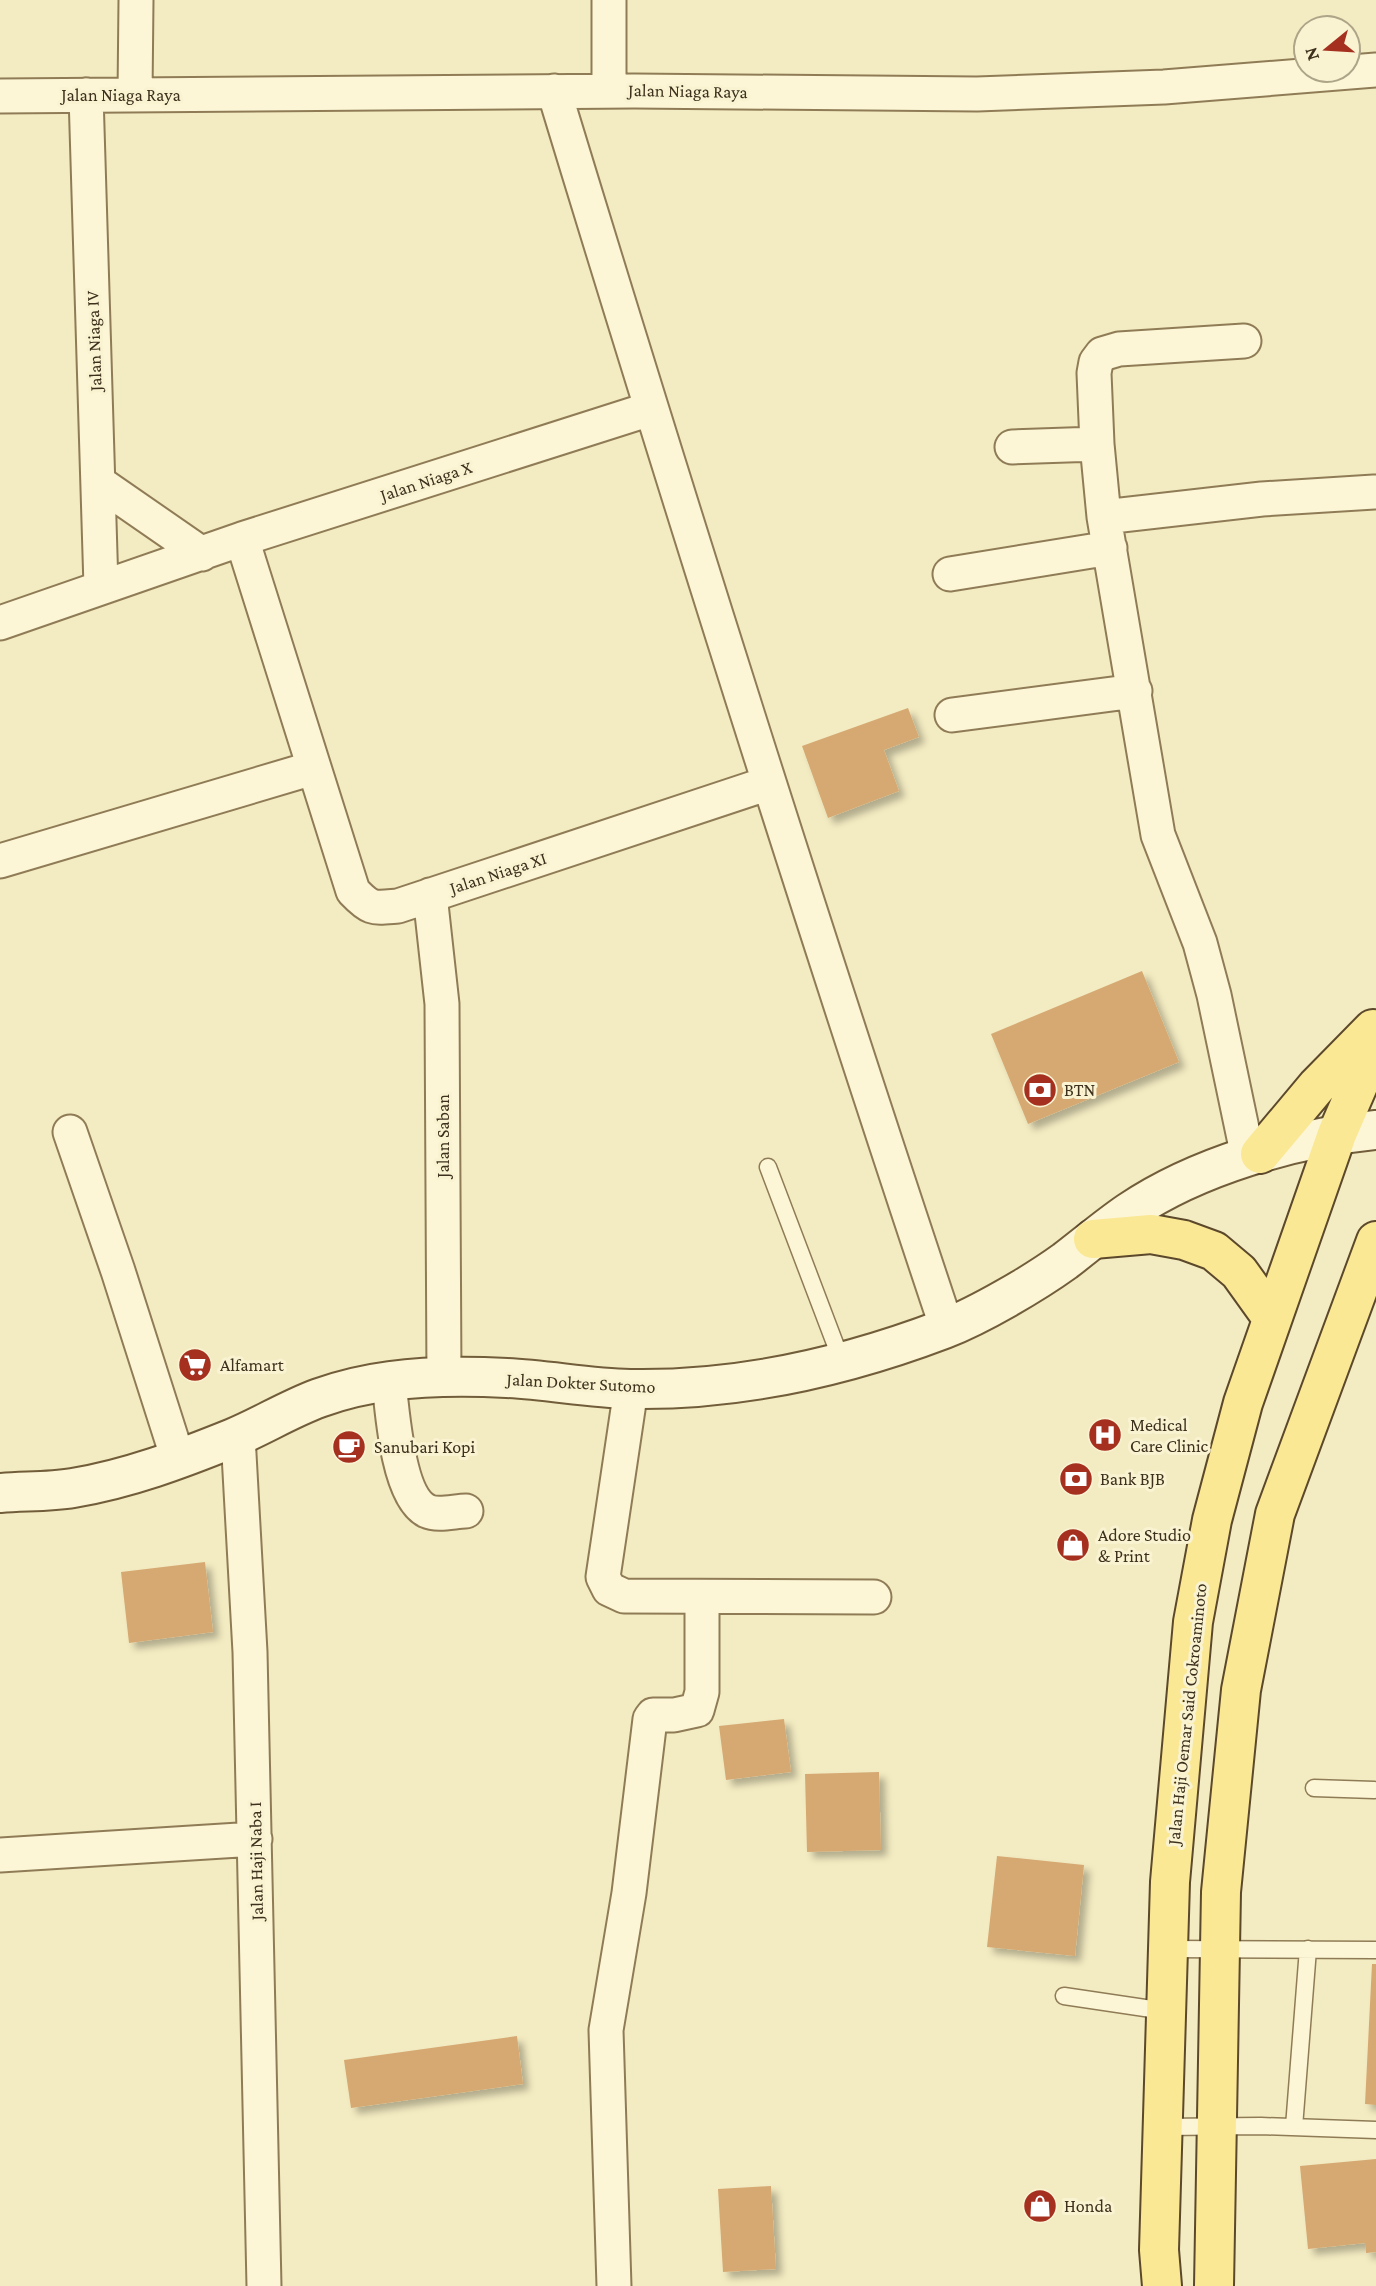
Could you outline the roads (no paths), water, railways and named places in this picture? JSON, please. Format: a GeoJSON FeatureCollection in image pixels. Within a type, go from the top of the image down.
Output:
{"type":"FeatureCollection","features":[{"type":"Feature","properties":{"kind":"main road"},"geometry":{"type":"LineString","coordinates":[[1254,1156],[1376,1025]]}},
{"type":"Feature","properties":{"kind":"main road","name":"Jalan Haji Oemar Said Cokroaminoto"},"geometry":{"type":"LineString","coordinates":[[1162,2286],[1159,2250],[1170,1882],[1193,1622],[1212,1520],[1243,1403],[1337,1134],[1376,1044]]}},
{"type":"Feature","properties":{"kind":"main road","name":"Jalan Dokter Sutomo"},"geometry":{"type":"LineString","coordinates":[[0,1493],[69,1489],[112,1481],[238,1436],[320,1397],[389,1381],[444,1377],[507,1378],[631,1389],[694,1387],[756,1381],[842,1362],[947,1328],[1010,1295],[1062,1263],[1129,1212],[1162,1192],[1197,1176],[1254,1156],[1337,1134],[1376,1130]]}},
{"type":"Feature","properties":{"kind":"main road"},"geometry":{"type":"LineString","coordinates":[[1093,1239],[1151,1234],[1184,1240],[1214,1251],[1239,1272],[1272,1318]]}},
{"type":"Feature","properties":{"kind":"main road"},"geometry":{"type":"LineString","coordinates":[[1214,2286],[1221,1892],[1241,1690],[1275,1514],[1372,1264]]}},
{"type":"Feature","properties":{"kind":"street"},"geometry":{"type":"LineString","coordinates":[[135,95],[136,0]]}},
{"type":"Feature","properties":{"kind":"street"},"geometry":{"type":"LineString","coordinates":[[609,0],[609,91]]}},
{"type":"Feature","properties":{"kind":"street","name":"Jalan Niaga Raya"},"geometry":{"type":"LineString","coordinates":[[0,96],[554,91],[976,94],[1164,87],[1376,70]]}},
{"type":"Feature","properties":{"kind":"street"},"geometry":{"type":"LineString","coordinates":[[554,91],[650,409],[947,1328]]}},
{"type":"Feature","properties":{"kind":"street","name":"Jalan Niaga IV"},"geometry":{"type":"LineString","coordinates":[[86,95],[101,587]]}},
{"type":"Feature","properties":{"kind":"street"},"geometry":{"type":"LineString","coordinates":[[1244,341],[1119,349],[1102,354],[1096,362],[1094,373],[1097,444],[1107,532],[1158,835],[1200,943],[1254,1156]]}},
{"type":"Feature","properties":{"kind":"street","name":"Jalan Niaga X"},"geometry":{"type":"LineString","coordinates":[[0,623],[242,539],[650,409]]}},
{"type":"Feature","properties":{"kind":"street"},"geometry":{"type":"LineString","coordinates":[[1012,447],[1097,444]]}},
{"type":"Feature","properties":{"kind":"street"},"geometry":{"type":"LineString","coordinates":[[98,482],[202,554]]}},
{"type":"Feature","properties":{"kind":"street"},"geometry":{"type":"LineString","coordinates":[[950,574],[1107,532],[1262,499],[1374,492]]}},
{"type":"Feature","properties":{"kind":"street","name":"Jalan Niaga XI"},"geometry":{"type":"LineString","coordinates":[[242,539],[353,891],[367,906],[398,906],[769,783]]}},
{"type":"Feature","properties":{"kind":"street"},"geometry":{"type":"LineString","coordinates":[[952,715],[1135,691]]}},
{"type":"Feature","properties":{"kind":"street"},"geometry":{"type":"LineString","coordinates":[[0,861],[313,768]]}},
{"type":"Feature","properties":{"kind":"street","name":"Jalan Saban"},"geometry":{"type":"LineString","coordinates":[[430,895],[442,1004],[444,1377]]}},
{"type":"Feature","properties":{"kind":"street"},"geometry":{"type":"LineString","coordinates":[[70,1132],[178,1459]]}},
{"type":"Feature","properties":{"kind":"street"},"geometry":{"type":"LineString","coordinates":[[389,1381],[397,1448],[411,1492],[418,1503],[432,1513],[466,1511]]}},
{"type":"Feature","properties":{"kind":"street"},"geometry":{"type":"LineString","coordinates":[[631,1389],[603,1577],[609,1589],[624,1596],[874,1597]]}},
{"type":"Feature","properties":{"kind":"street","name":"Jalan Haji Naba I"},"geometry":{"type":"LineString","coordinates":[[238,1436],[250,1652],[264,2286]]}},
{"type":"Feature","properties":{"kind":"street"},"geometry":{"type":"LineString","coordinates":[[614,2286],[606,2030],[629,1893],[650,1719],[653,1716],[691,1713],[697,1710],[702,1692],[702,1597]]}},
{"type":"Feature","properties":{"kind":"street"},"geometry":{"type":"LineString","coordinates":[[0,1855],[255,1839]]}},
{"type":"Feature","properties":{"kind":"lane"},"geometry":{"type":"LineString","coordinates":[[768,1167],[842,1362]]}},
{"type":"Feature","properties":{"kind":"lane"},"geometry":{"type":"LineString","coordinates":[[1314,1788],[1374,1790]]}},
{"type":"Feature","properties":{"kind":"lane"},"geometry":{"type":"LineString","coordinates":[[1167,1949],[1376,1950]]}},
{"type":"Feature","properties":{"kind":"lane"},"geometry":{"type":"LineString","coordinates":[[1294,2127],[1308,1949]]}},
{"type":"Feature","properties":{"kind":"lane"},"geometry":{"type":"LineString","coordinates":[[1064,1996],[1165,2011]]}},
{"type":"Feature","properties":{"kind":"lane"},"geometry":{"type":"LineString","coordinates":[[1163,2126],[1376,2130]]}},
{"type":"Feature","properties":{"kind":"place","name":"BTN"},"geometry":{"type":"Point","coordinates":[1040,1090]}},
{"type":"Feature","properties":{"kind":"place","name":"Alfamart"},"geometry":{"type":"Point","coordinates":[195,1365]}},
{"type":"Feature","properties":{"kind":"place","name":"Medical Care Clinic"},"geometry":{"type":"Point","coordinates":[1105,1435]}},
{"type":"Feature","properties":{"kind":"place","name":"Sanubari Kopi"},"geometry":{"type":"Point","coordinates":[349,1447]}},
{"type":"Feature","properties":{"kind":"place","name":"Bank BJB"},"geometry":{"type":"Point","coordinates":[1076,1479]}},
{"type":"Feature","properties":{"kind":"place","name":"Adore Studio & Print"},"geometry":{"type":"Point","coordinates":[1073,1545]}},
{"type":"Feature","properties":{"kind":"place","name":"Honda"},"geometry":{"type":"Point","coordinates":[1040,2206]}}]}
